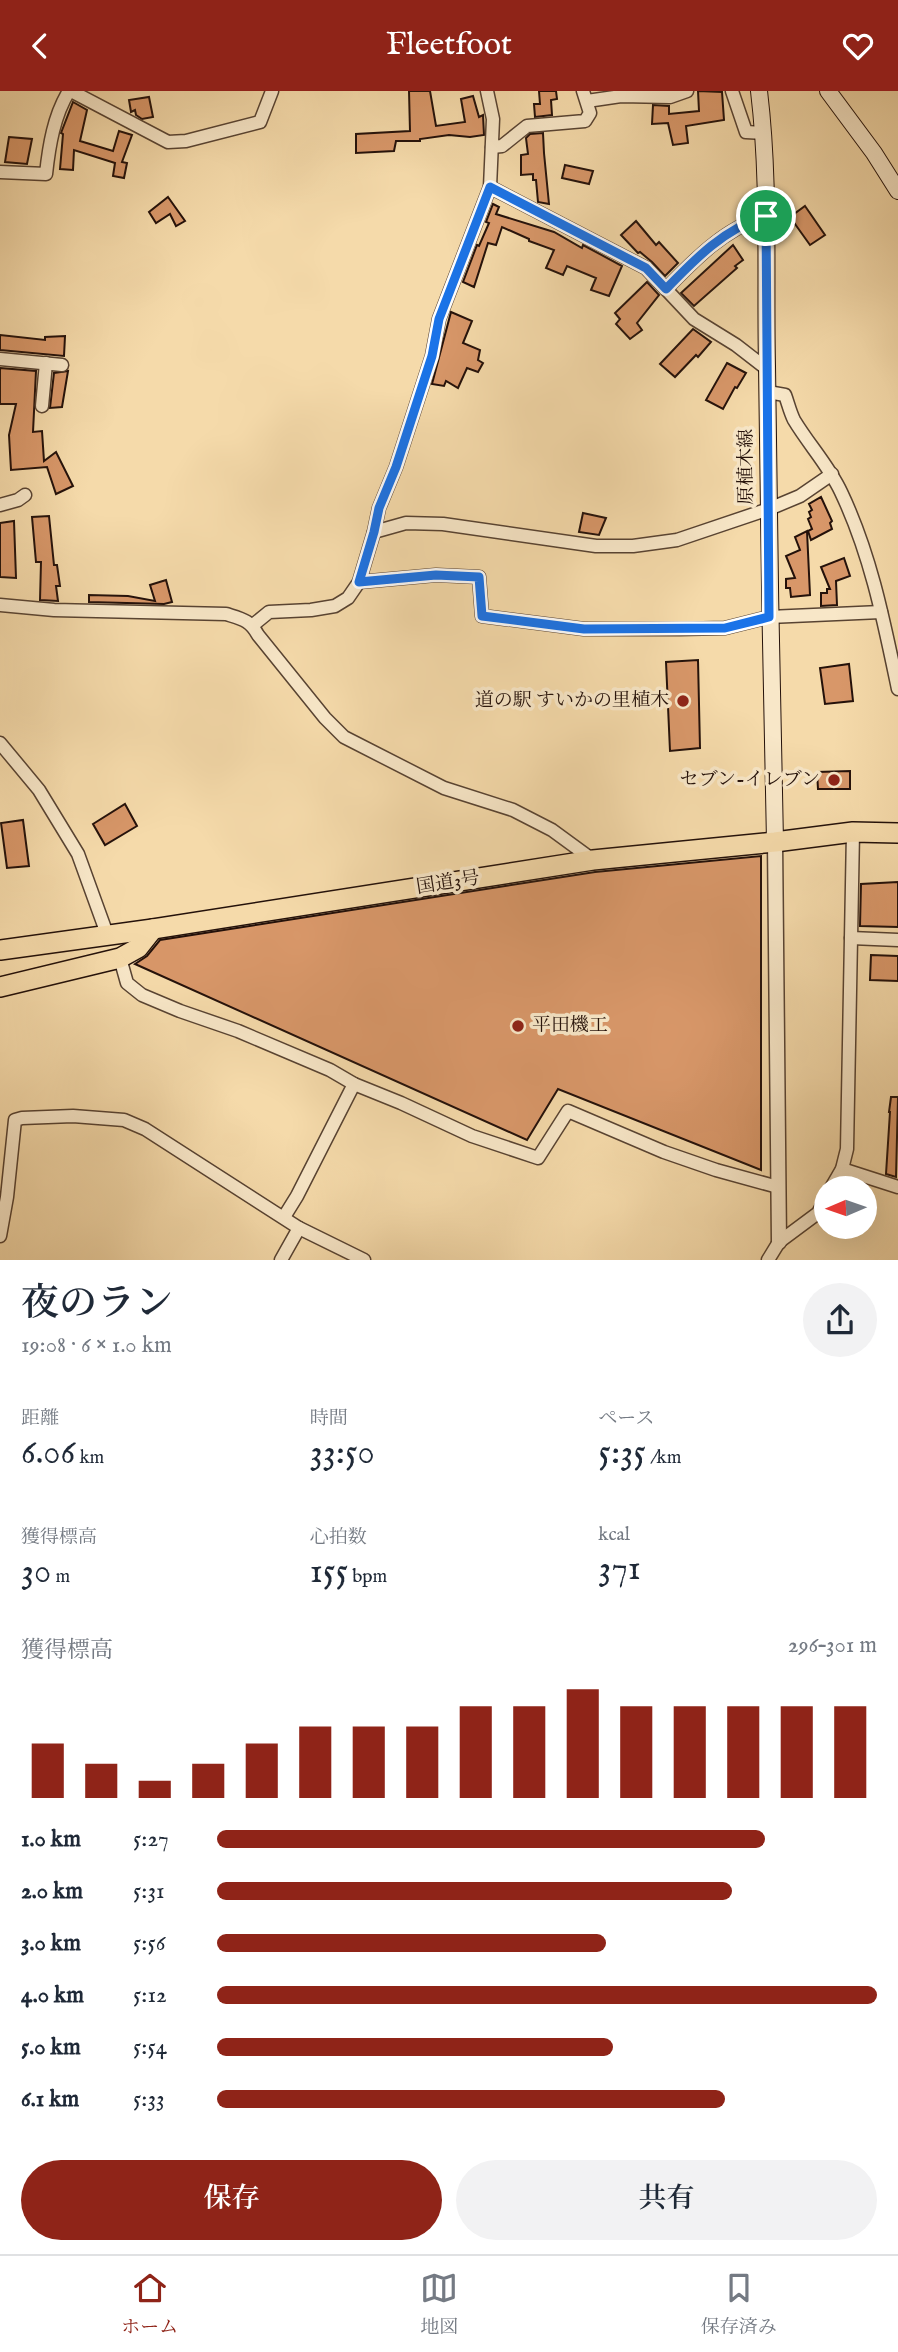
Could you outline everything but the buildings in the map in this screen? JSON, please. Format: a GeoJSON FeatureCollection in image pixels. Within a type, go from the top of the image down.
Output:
{"type":"FeatureCollection","features":[{"type":"Feature","properties":{"kind":"main road","name":"原植木線"},"geometry":{"type":"LineString","coordinates":[[759,91],[764,133],[766,216],[769,617],[775,842]]}},
{"type":"Feature","properties":{"kind":"main road"},"geometry":{"type":"LineString","coordinates":[[828,91],[874,153],[898,191]]}},
{"type":"Feature","properties":{"kind":"main road","name":"国道3号"},"geometry":{"type":"LineString","coordinates":[[0,950],[153,929],[593,860],[853,832],[898,833]]}},
{"type":"Feature","properties":{"kind":"main road"},"geometry":{"type":"LineString","coordinates":[[0,986],[120,958],[138,948],[153,929]]}},
{"type":"Feature","properties":{"kind":"street"},"geometry":{"type":"LineString","coordinates":[[0,171],[47,173],[48,153],[61,105],[70,91],[168,142],[186,141],[260,122],[272,91]]}},
{"type":"Feature","properties":{"kind":"street"},"geometry":{"type":"LineString","coordinates":[[253,625],[269,613],[335,606],[348,598],[359,582],[379,508],[396,467],[432,356],[439,319],[490,187],[493,119],[487,91]]}},
{"type":"Feature","properties":{"kind":"street"},"geometry":{"type":"LineString","coordinates":[[492,148],[502,146],[527,126],[585,121],[590,113],[585,96],[670,97],[687,91]]}},
{"type":"Feature","properties":{"kind":"street"},"geometry":{"type":"LineString","coordinates":[[732,91],[746,132],[764,133]]}},
{"type":"Feature","properties":{"kind":"street"},"geometry":{"type":"LineString","coordinates":[[490,187],[646,268],[694,320],[736,345],[766,369]]}},
{"type":"Feature","properties":{"kind":"street"},"geometry":{"type":"LineString","coordinates":[[666,289],[700,254],[752,220],[766,216]]}},
{"type":"Feature","properties":{"kind":"street"},"geometry":{"type":"LineString","coordinates":[[0,359],[62,365]]}},
{"type":"Feature","properties":{"kind":"street"},"geometry":{"type":"LineString","coordinates":[[42,406],[46,363]]}},
{"type":"Feature","properties":{"kind":"street"},"geometry":{"type":"LineString","coordinates":[[768,392],[785,395],[793,418],[832,474],[865,549],[898,689]]}},
{"type":"Feature","properties":{"kind":"street"},"geometry":{"type":"LineString","coordinates":[[374,532],[406,523],[443,524],[596,546],[633,546],[677,540],[769,509],[800,496],[832,474]]}},
{"type":"Feature","properties":{"kind":"street"},"geometry":{"type":"LineString","coordinates":[[0,505],[25,495]]}},
{"type":"Feature","properties":{"kind":"street"},"geometry":{"type":"LineString","coordinates":[[359,582],[436,575],[479,577],[482,616],[584,629],[725,628],[769,617],[881,612]]}},
{"type":"Feature","properties":{"kind":"street"},"geometry":{"type":"LineString","coordinates":[[0,605],[54,610],[226,614],[241,618],[253,625],[258,635],[325,718],[344,737],[444,788],[513,810],[552,830],[593,860]]}},
{"type":"Feature","properties":{"kind":"street"},"geometry":{"type":"LineString","coordinates":[[0,743],[39,790],[78,854],[107,934]]}},
{"type":"Feature","properties":{"kind":"street"},"geometry":{"type":"LineString","coordinates":[[838,1176],[847,1149],[853,832]]}},
{"type":"Feature","properties":{"kind":"street"},"geometry":{"type":"LineString","coordinates":[[775,842],[779,1243]]}},
{"type":"Feature","properties":{"kind":"street"},"geometry":{"type":"LineString","coordinates":[[851,938],[898,940]]}},
{"type":"Feature","properties":{"kind":"street"},"geometry":{"type":"LineString","coordinates":[[120,958],[127,983],[142,995],[330,1070],[354,1084],[472,1136],[538,1159],[568,1111],[664,1152],[778,1187]]}},
{"type":"Feature","properties":{"kind":"street"},"geometry":{"type":"LineString","coordinates":[[284,1217],[354,1084]]}},
{"type":"Feature","properties":{"kind":"street"},"geometry":{"type":"LineString","coordinates":[[0,1236],[15,1120],[73,1116],[124,1120],[145,1129],[299,1227],[364,1260]]}},
{"type":"Feature","properties":{"kind":"street"},"geometry":{"type":"LineString","coordinates":[[842,1169],[898,1187]]}},
{"type":"Feature","properties":{"kind":"street"},"geometry":{"type":"LineString","coordinates":[[768,1260],[779,1243],[814,1216]]}},
{"type":"Feature","properties":{"kind":"street"},"geometry":{"type":"LineString","coordinates":[[281,1260],[299,1227]]}},
{"type":"Feature","properties":{"kind":"place","name":"道の駅 すいかの里植木"},"geometry":{"type":"Point","coordinates":[683,701]}},
{"type":"Feature","properties":{"kind":"place","name":"セブン-イレブン"},"geometry":{"type":"Point","coordinates":[834,780]}},
{"type":"Feature","properties":{"kind":"place","name":"平田機工"},"geometry":{"type":"Point","coordinates":[518,1026]}},
{"type":"Feature","properties":{"kind":"route"},"geometry":{"type":"LineString","coordinates":[[490,187],[646,268],[666,289],[700,254],[752,220],[766,216],[769,617],[725,628],[584,629],[482,616],[479,577],[436,575],[359,582],[379,508],[396,467],[432,356],[439,319],[490,187]]}}]}
